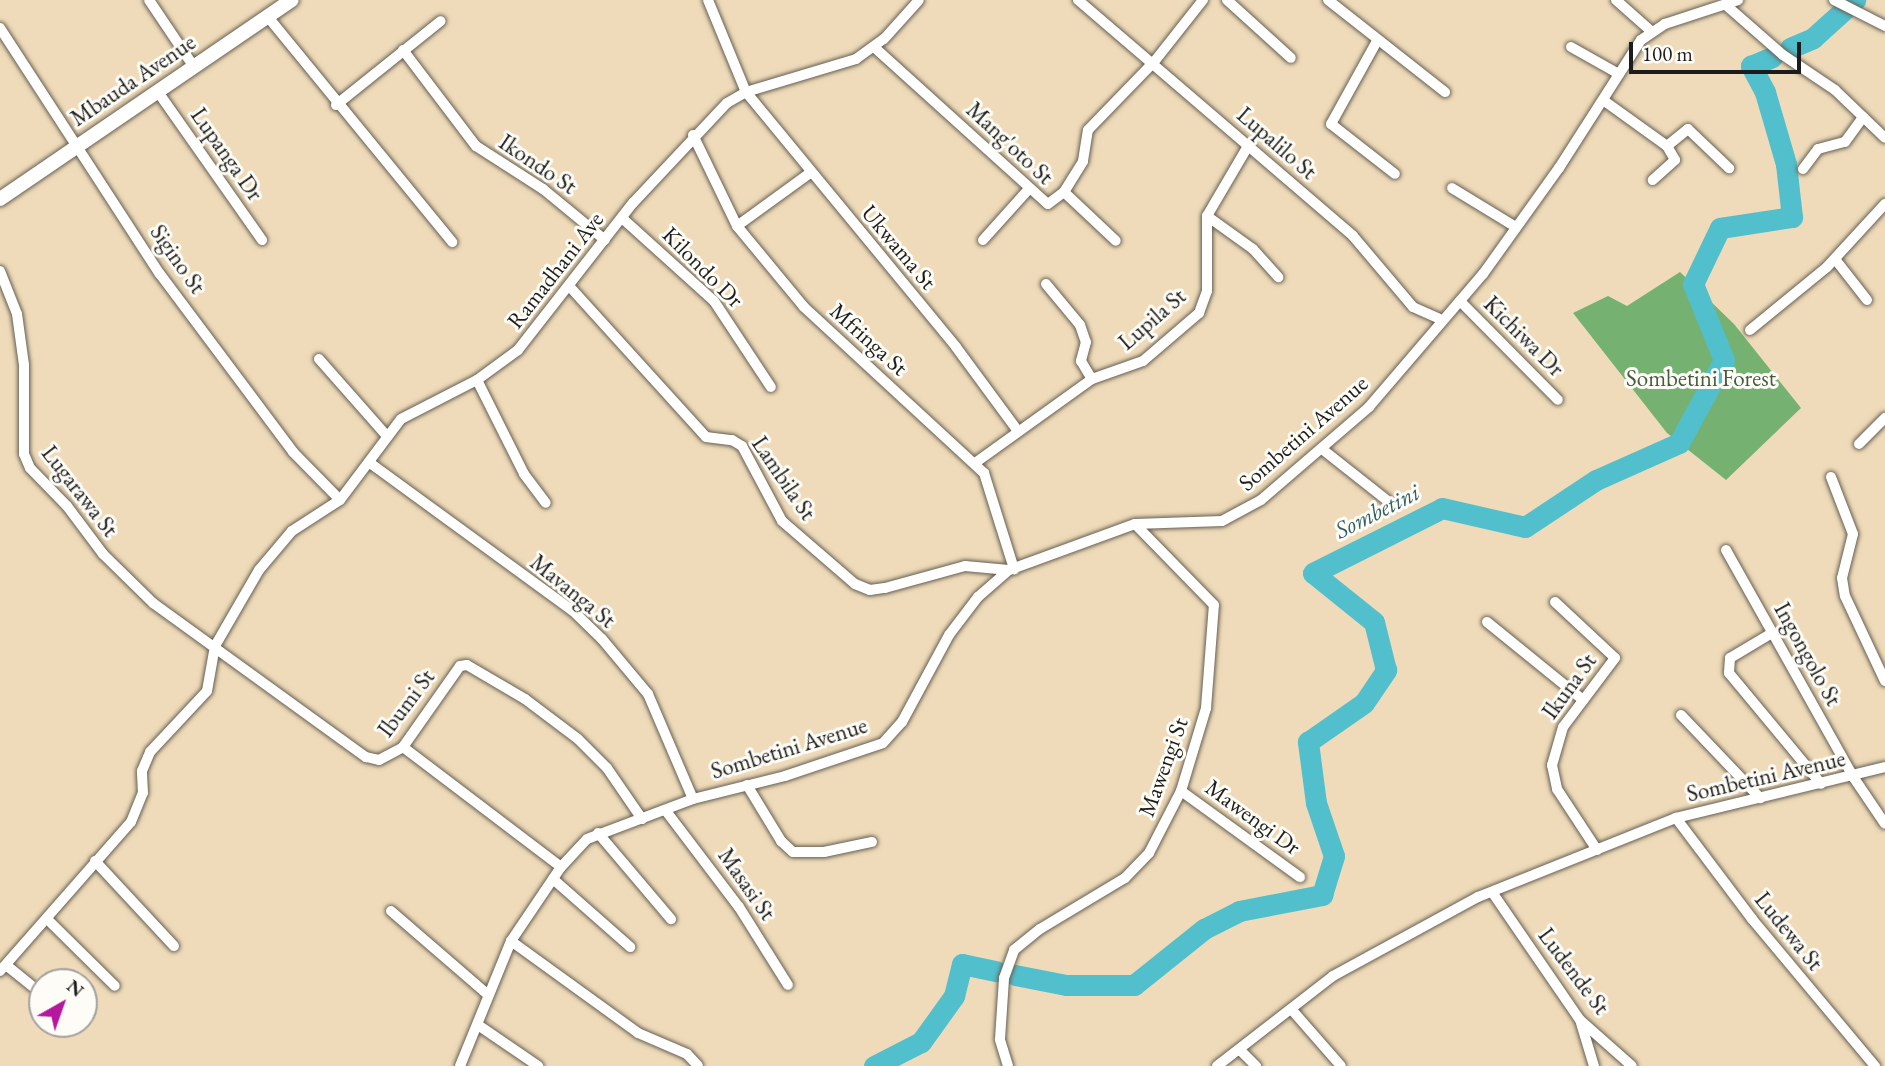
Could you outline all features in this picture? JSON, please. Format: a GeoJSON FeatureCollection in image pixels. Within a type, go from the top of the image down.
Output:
{"type":"FeatureCollection","features":[{"type":"Feature","properties":{"kind":"street"},"geometry":{"type":"LineString","coordinates":[[149,0],[194,67]]}},
{"type":"Feature","properties":{"kind":"street","name":"Mbauda Avenue"},"geometry":{"type":"LineString","coordinates":[[0,199],[292,0]]}},
{"type":"Feature","properties":{"kind":"street","name":"Ukwama St"},"geometry":{"type":"LineString","coordinates":[[708,0],[746,92],[956,347],[1018,431]]}},
{"type":"Feature","properties":{"kind":"street","name":"Ramadhani Ave"},"geometry":{"type":"LineString","coordinates":[[3,968],[138,811],[143,793],[142,771],[155,744],[207,691],[215,646],[276,548],[299,525],[340,500],[370,463],[387,436],[413,411],[477,380],[529,339],[622,218],[693,135],[746,92],[842,65],[874,47],[919,0]]}},
{"type":"Feature","properties":{"kind":"street","name":"Lupalilo St"},"geometry":{"type":"LineString","coordinates":[[1078,0],[1154,62],[1353,236],[1413,307],[1442,320]]}},
{"type":"Feature","properties":{"kind":"street","name":"Mang'oto St"},"geometry":{"type":"LineString","coordinates":[[874,47],[1028,190],[1048,204],[1064,192],[1086,154],[1088,130],[1154,62],[1203,0]]}},
{"type":"Feature","properties":{"kind":"street"},"geometry":{"type":"LineString","coordinates":[[1227,0],[1291,58]]}},
{"type":"Feature","properties":{"kind":"street"},"geometry":{"type":"LineString","coordinates":[[1328,0],[1445,92]]}},
{"type":"Feature","properties":{"kind":"street"},"geometry":{"type":"LineString","coordinates":[[1616,0],[1651,31],[1738,0]]}},
{"type":"Feature","properties":{"kind":"street"},"geometry":{"type":"LineString","coordinates":[[1834,0],[1885,26]]}},
{"type":"Feature","properties":{"kind":"street"},"geometry":{"type":"LineString","coordinates":[[1727,6],[1885,138]]}},
{"type":"Feature","properties":{"kind":"street"},"geometry":{"type":"LineString","coordinates":[[268,17],[336,105],[452,242]]}},
{"type":"Feature","properties":{"kind":"street"},"geometry":{"type":"LineString","coordinates":[[336,105],[441,21]]}},
{"type":"Feature","properties":{"kind":"street","name":"Sigino St"},"geometry":{"type":"LineString","coordinates":[[0,29],[160,274],[293,452],[340,500]]}},
{"type":"Feature","properties":{"kind":"street","name":"Sombetini Avenue"},"geometry":{"type":"LineString","coordinates":[[460,1066],[478,1025],[487,994],[511,941],[561,866],[598,833],[666,811],[693,799],[855,755],[891,737],[949,635],[978,597],[1012,569],[1135,523],[1222,521],[1261,500],[1322,449],[1369,407],[1460,301],[1516,227],[1651,31]]}},
{"type":"Feature","properties":{"kind":"street"},"geometry":{"type":"LineString","coordinates":[[1377,41],[1331,124],[1395,174]]}},
{"type":"Feature","properties":{"kind":"street"},"geometry":{"type":"LineString","coordinates":[[1571,47],[1619,74]]}},
{"type":"Feature","properties":{"kind":"street","name":"Ikondo St"},"geometry":{"type":"LineString","coordinates":[[403,50],[475,146],[543,189],[605,240]]}},
{"type":"Feature","properties":{"kind":"street","name":"Lupanga Dr"},"geometry":{"type":"LineString","coordinates":[[158,92],[262,240]]}},
{"type":"Feature","properties":{"kind":"street"},"geometry":{"type":"LineString","coordinates":[[1603,100],[1667,146],[1675,160],[1653,180]]}},
{"type":"Feature","properties":{"kind":"street"},"geometry":{"type":"LineString","coordinates":[[1804,169],[1818,149],[1845,142],[1863,117]]}},
{"type":"Feature","properties":{"kind":"street"},"geometry":{"type":"LineString","coordinates":[[1667,146],[1688,129],[1728,168]]}},
{"type":"Feature","properties":{"kind":"street","name":"Mfringa St"},"geometry":{"type":"LineString","coordinates":[[693,135],[737,226],[821,325],[975,463],[992,491],[1012,569]]}},
{"type":"Feature","properties":{"kind":"street"},"geometry":{"type":"LineString","coordinates":[[1248,146],[1207,216],[1253,249],[1278,277]]}},
{"type":"Feature","properties":{"kind":"street"},"geometry":{"type":"LineString","coordinates":[[737,226],[810,173]]}},
{"type":"Feature","properties":{"kind":"street"},"geometry":{"type":"LineString","coordinates":[[1452,188],[1516,227]]}},
{"type":"Feature","properties":{"kind":"street"},"geometry":{"type":"LineString","coordinates":[[983,240],[1028,190]]}},
{"type":"Feature","properties":{"kind":"street"},"geometry":{"type":"LineString","coordinates":[[1064,192],[1116,241]]}},
{"type":"Feature","properties":{"kind":"street"},"geometry":{"type":"LineString","coordinates":[[1750,330],[1835,259],[1884,207]]}},
{"type":"Feature","properties":{"kind":"street","name":"Lupila St"},"geometry":{"type":"LineString","coordinates":[[975,463],[1092,379],[1143,361],[1203,307],[1207,216]]}},
{"type":"Feature","properties":{"kind":"street","name":"Kilondo Dr"},"geometry":{"type":"LineString","coordinates":[[622,218],[714,301],[771,387]]}},
{"type":"Feature","properties":{"kind":"street"},"geometry":{"type":"LineString","coordinates":[[1835,259],[1867,300]]}},
{"type":"Feature","properties":{"kind":"street","name":"Lugarawa St"},"geometry":{"type":"LineString","coordinates":[[0,271],[18,314],[24,365],[24,454],[30,468],[125,577],[215,646]]}},
{"type":"Feature","properties":{"kind":"street"},"geometry":{"type":"LineString","coordinates":[[1046,284],[1080,325],[1086,342],[1081,361],[1092,379]]}},
{"type":"Feature","properties":{"kind":"street","name":"Lambila St"},"geometry":{"type":"LineString","coordinates":[[570,287],[706,437],[733,440],[742,446],[782,521],[855,584],[870,590],[885,588],[965,566],[1012,569]]}},
{"type":"Feature","properties":{"kind":"street","name":"Kichiwa Dr"},"geometry":{"type":"LineString","coordinates":[[1460,301],[1558,400]]}},
{"type":"Feature","properties":{"kind":"street"},"geometry":{"type":"LineString","coordinates":[[319,359],[387,436]]}},
{"type":"Feature","properties":{"kind":"street"},"geometry":{"type":"LineString","coordinates":[[477,380],[524,474],[546,503]]}},
{"type":"Feature","properties":{"kind":"street"},"geometry":{"type":"LineString","coordinates":[[1859,444],[1885,418]]}},
{"type":"Feature","properties":{"kind":"street"},"geometry":{"type":"LineString","coordinates":[[1322,449],[1393,505]]}},
{"type":"Feature","properties":{"kind":"street","name":"Mavanga St"},"geometry":{"type":"LineString","coordinates":[[370,463],[573,611],[603,639],[648,694],[693,799]]}},
{"type":"Feature","properties":{"kind":"street"},"geometry":{"type":"LineString","coordinates":[[1831,477],[1853,534],[1842,578],[1845,596],[1885,681]]}},
{"type":"Feature","properties":{"kind":"street","name":"Mawengi St"},"geometry":{"type":"LineString","coordinates":[[1008,1066],[1000,1039],[1004,978],[1014,950],[1134,870],[1170,820],[1206,708],[1216,615],[1209,597],[1135,523]]}},
{"type":"Feature","properties":{"kind":"street","name":"Ingongolo St"},"geometry":{"type":"LineString","coordinates":[[1726,550],[1854,778],[1885,824]]}},
{"type":"Feature","properties":{"kind":"street","name":"Ikuna St"},"geometry":{"type":"LineString","coordinates":[[1555,602],[1615,658],[1560,734],[1552,765],[1558,789],[1597,850]]}},
{"type":"Feature","properties":{"kind":"street"},"geometry":{"type":"LineString","coordinates":[[1488,622],[1583,700]]}},
{"type":"Feature","properties":{"kind":"street"},"geometry":{"type":"LineString","coordinates":[[1772,633],[1730,658],[1730,673],[1821,784]]}},
{"type":"Feature","properties":{"kind":"street","name":"Ibumi St"},"geometry":{"type":"LineString","coordinates":[[215,646],[366,757],[379,760],[403,747],[460,666],[467,665],[525,699],[587,746],[642,819]]}},
{"type":"Feature","properties":{"kind":"street"},"geometry":{"type":"LineString","coordinates":[[1681,715],[1760,798]]}},
{"type":"Feature","properties":{"kind":"street"},"geometry":{"type":"LineString","coordinates":[[403,747],[561,866]]}},
{"type":"Feature","properties":{"kind":"street","name":"Sombetini Avenue"},"geometry":{"type":"LineString","coordinates":[[1217,1066],[1333,976],[1402,935],[1492,892],[1676,818],[1854,778],[1885,767]]}},
{"type":"Feature","properties":{"kind":"street"},"geometry":{"type":"LineString","coordinates":[[747,785],[781,841],[793,852],[824,852],[872,842]]}},
{"type":"Feature","properties":{"kind":"street","name":"Mawengi Dr"},"geometry":{"type":"LineString","coordinates":[[1181,791],[1300,877]]}},
{"type":"Feature","properties":{"kind":"street","name":"Masasi St"},"geometry":{"type":"LineString","coordinates":[[666,811],[726,889],[788,985]]}},
{"type":"Feature","properties":{"kind":"street","name":"Ludewa St"},"geometry":{"type":"LineString","coordinates":[[1676,818],[1752,919],[1875,1066]]}},
{"type":"Feature","properties":{"kind":"street"},"geometry":{"type":"LineString","coordinates":[[598,833],[671,919]]}},
{"type":"Feature","properties":{"kind":"street"},"geometry":{"type":"LineString","coordinates":[[95,861],[174,946]]}},
{"type":"Feature","properties":{"kind":"street"},"geometry":{"type":"LineString","coordinates":[[553,879],[630,947]]}},
{"type":"Feature","properties":{"kind":"street","name":"Ludende St"},"geometry":{"type":"LineString","coordinates":[[1492,892],[1580,1020],[1632,1066]]}},
{"type":"Feature","properties":{"kind":"street"},"geometry":{"type":"LineString","coordinates":[[391,911],[487,994]]}},
{"type":"Feature","properties":{"kind":"street"},"geometry":{"type":"LineString","coordinates":[[47,919],[115,986]]}},
{"type":"Feature","properties":{"kind":"street"},"geometry":{"type":"LineString","coordinates":[[511,941],[638,1033],[687,1054],[698,1066]]}},
{"type":"Feature","properties":{"kind":"street"},"geometry":{"type":"LineString","coordinates":[[3,968],[28,984]]}},
{"type":"Feature","properties":{"kind":"street"},"geometry":{"type":"LineString","coordinates":[[1292,1010],[1341,1066]]}},
{"type":"Feature","properties":{"kind":"street"},"geometry":{"type":"LineString","coordinates":[[1580,1020],[1594,1066]]}},
{"type":"Feature","properties":{"kind":"street"},"geometry":{"type":"LineString","coordinates":[[478,1025],[538,1066]]}},
{"type":"Feature","properties":{"kind":"street"},"geometry":{"type":"LineString","coordinates":[[1240,1050],[1256,1066]]}},
{"type":"Feature","properties":{"kind":"green space","name":"Sombetini Forest"},"geometry":{"type":"Polygon","coordinates":[[[1680,272],[1734,324],[1801,408],[1726,480],[1667,433],[1573,313],[1608,296],[1627,306],[1680,272]]]}},
{"type":"Feature","properties":{"kind":"waterway","name":"Sombetini"},"geometry":{"type":"LineString","coordinates":[[1790,48],[1813,38],[1855,0]]}},
{"type":"Feature","properties":{"kind":"waterway","name":"Sombetini"},"geometry":{"type":"LineString","coordinates":[[1015,975],[1066,985],[1134,985],[1204,929],[1239,911],[1322,895],[1334,856],[1316,803],[1308,742],[1364,703],[1386,670],[1374,622],[1313,573],[1442,508],[1525,527],[1596,480],[1679,443],[1724,360],[1693,284],[1720,228],[1792,217],[1786,164],[1765,92],[1751,66],[1772,57]]}},
{"type":"Feature","properties":{"kind":"waterway","name":"Sombetini"},"geometry":{"type":"LineString","coordinates":[[874,1066],[921,1042],[954,996],[962,964],[996,971]]}}]}
